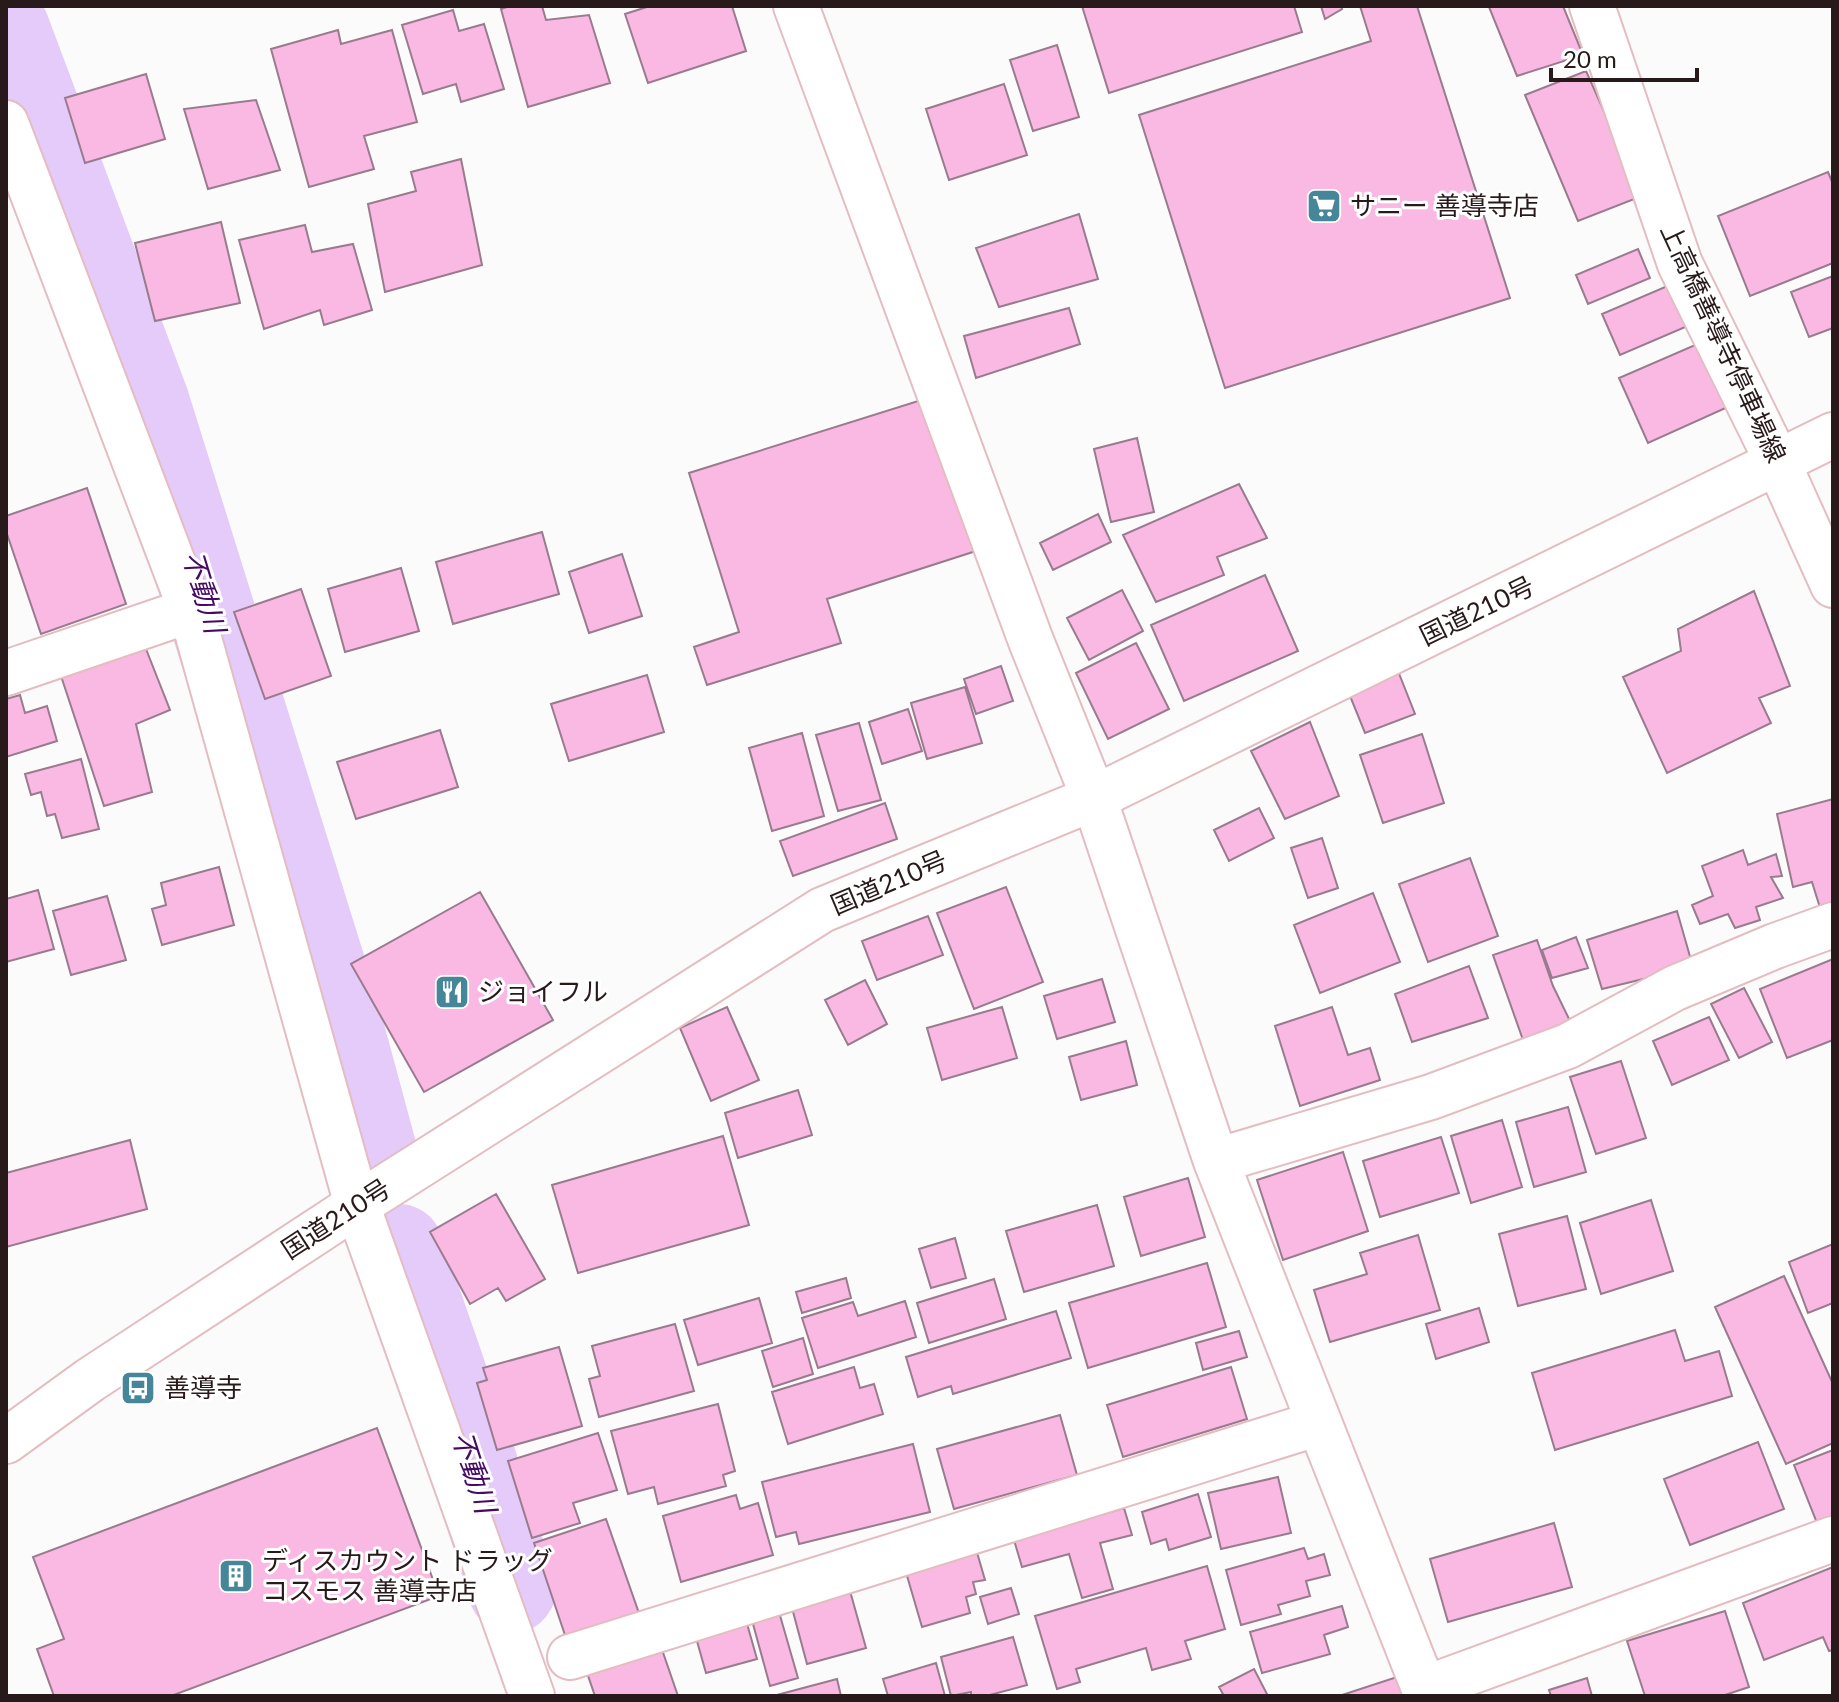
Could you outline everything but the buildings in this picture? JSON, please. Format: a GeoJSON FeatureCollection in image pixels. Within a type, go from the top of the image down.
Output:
{"type":"FeatureCollection","features":[{"type":"Feature","properties":{"kind":"main road"},"geometry":{"type":"LineString","coordinates":[[796,6],[1031,641],[1094,798],[1216,1161],[1425,1693],[1833,1539]]}},
{"type":"Feature","properties":{"kind":"main road","name":"上高橋善導寺停車場線"},"geometry":{"type":"LineString","coordinates":[[1592,6],[1680,264],[1778,463],[1833,585]]}},
{"type":"Feature","properties":{"kind":"main road"},"geometry":{"type":"LineString","coordinates":[[6,123],[191,610],[357,1205],[532,1696]]}},
{"type":"Feature","properties":{"kind":"main road","name":"国道210号"},"geometry":{"type":"LineString","coordinates":[[6,1441],[90,1380],[357,1205],[822,910],[1094,798],[1833,435]]}},
{"type":"Feature","properties":{"kind":"main road"},"geometry":{"type":"LineString","coordinates":[[6,673],[191,610]]}},
{"type":"Feature","properties":{"kind":"main road"},"geometry":{"type":"LineString","coordinates":[[1216,1161],[1431,1097],[1568,1046],[1675,988],[1833,925]]}},
{"type":"Feature","properties":{"kind":"main road"},"geometry":{"type":"LineString","coordinates":[[570,1657],[1319,1423]]}},
{"type":"Feature","properties":{"kind":"waterway","name":"不動川"},"geometry":{"type":"LineString","coordinates":[[6,30],[146,404],[332,1000],[376,1163]]}},
{"type":"Feature","properties":{"kind":"waterway","name":"不動川"},"geometry":{"type":"LineString","coordinates":[[399,1248],[472,1459],[512,1589]]}},
{"type":"Feature","properties":{"kind":"place","name":"サニー 善導寺店"},"geometry":{"type":"Point","coordinates":[1324,206]}},
{"type":"Feature","properties":{"kind":"place","name":"ジョイフル"},"geometry":{"type":"Point","coordinates":[452,992]}},
{"type":"Feature","properties":{"kind":"place","name":"善導寺"},"geometry":{"type":"Point","coordinates":[138,1388]}},
{"type":"Feature","properties":{"kind":"place","name":"ディスカウント ドラッグ コスモス 善導寺店"},"geometry":{"type":"Point","coordinates":[236,1576]}}]}
